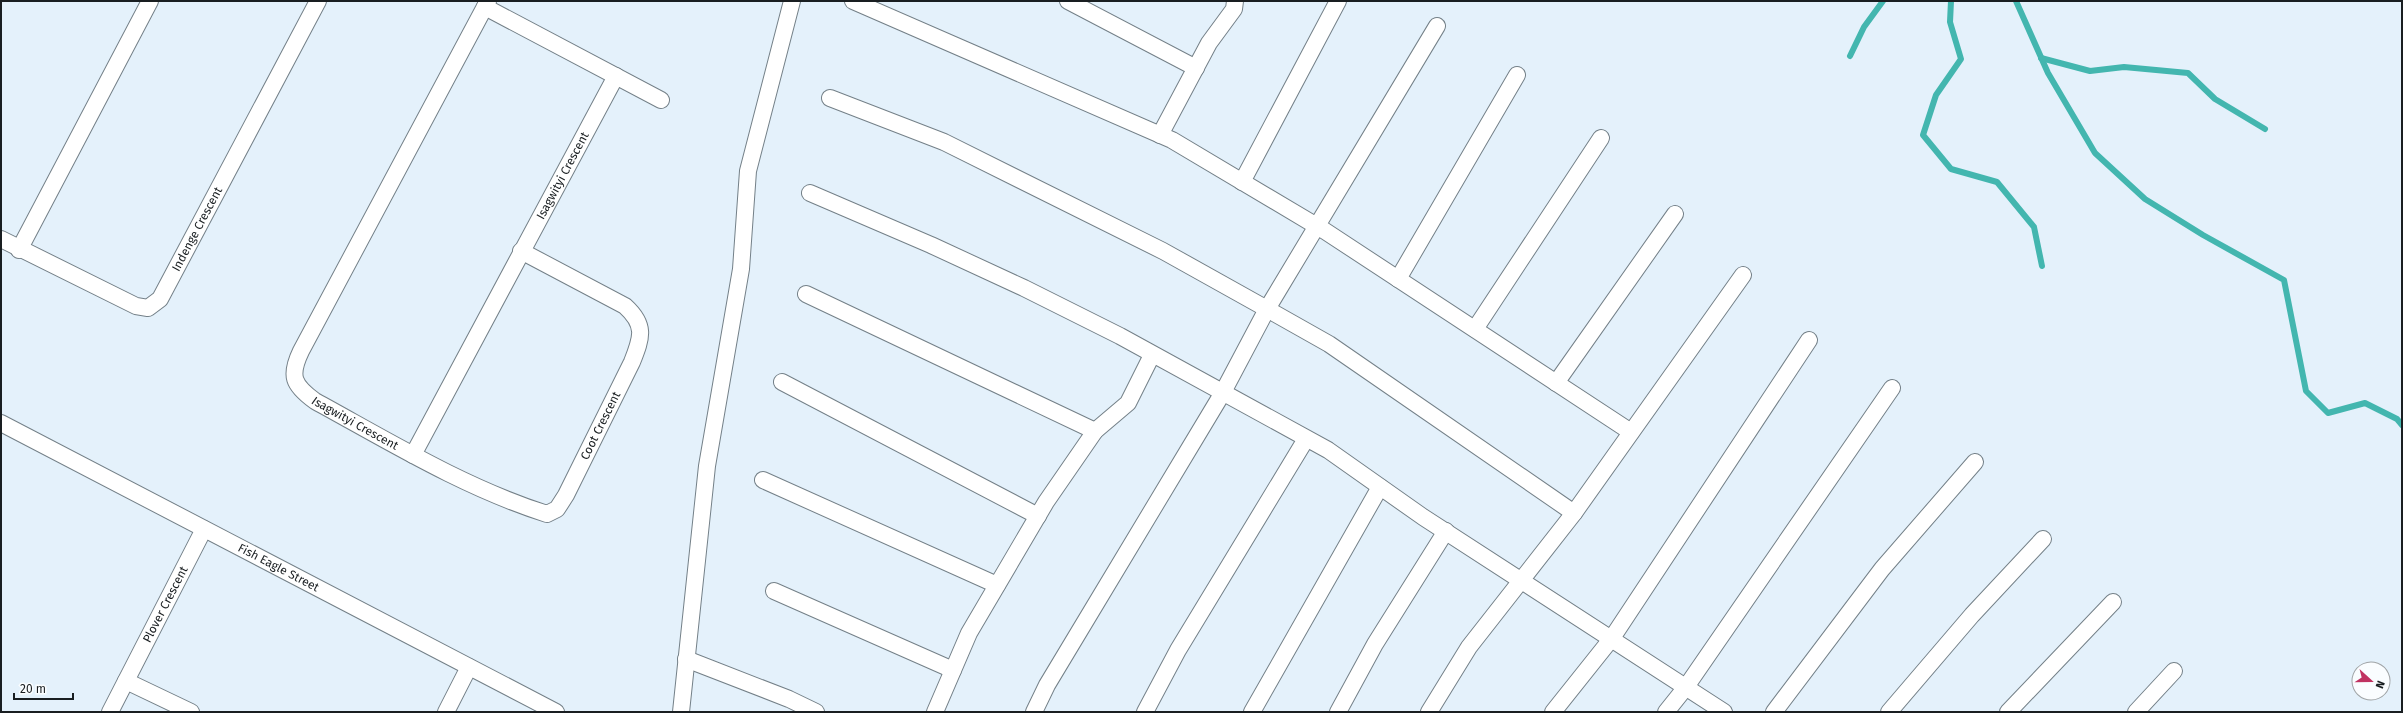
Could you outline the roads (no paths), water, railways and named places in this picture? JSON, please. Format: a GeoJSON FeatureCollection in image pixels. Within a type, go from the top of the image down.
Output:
{"type":"FeatureCollection","features":[{"type":"Feature","properties":{"kind":"street"},"geometry":{"type":"LineString","coordinates":[[20,250],[150,1]]}},
{"type":"Feature","properties":{"kind":"street","name":"Indenge Crescent"},"geometry":{"type":"LineString","coordinates":[[1,239],[20,250],[136,306],[148,308],[160,299],[318,1]]}},
{"type":"Feature","properties":{"kind":"street"},"geometry":{"type":"LineString","coordinates":[[681,712],[707,466],[741,269],[748,171],[792,1]]}},
{"type":"Feature","properties":{"kind":"street"},"geometry":{"type":"LineString","coordinates":[[853,1],[1160,135],[1316,226],[1632,432]]}},
{"type":"Feature","properties":{"kind":"street"},"geometry":{"type":"LineString","coordinates":[[1068,1],[1196,68]]}},
{"type":"Feature","properties":{"kind":"street"},"geometry":{"type":"LineString","coordinates":[[1160,135],[1209,43],[1234,9],[1235,1]]}},
{"type":"Feature","properties":{"kind":"street"},"geometry":{"type":"LineString","coordinates":[[1242,182],[1338,1]]}},
{"type":"Feature","properties":{"kind":"street","name":"Isagwityi Crescent"},"geometry":{"type":"LineString","coordinates":[[616,76],[413,455],[315,401],[301,391],[293,376],[294,366],[486,4],[660,100]]}},
{"type":"Feature","properties":{"kind":"street"},"geometry":{"type":"LineString","coordinates":[[1034,712],[1047,685],[1222,394],[1267,309],[1437,26]]}},
{"type":"Feature","properties":{"kind":"street"},"geometry":{"type":"LineString","coordinates":[[1398,279],[1517,75]]}},
{"type":"Feature","properties":{"kind":"street"},"geometry":{"type":"LineString","coordinates":[[830,98],[944,142],[1163,251],[1267,309],[1329,344],[1574,513]]}},
{"type":"Feature","properties":{"kind":"street"},"geometry":{"type":"LineString","coordinates":[[1475,329],[1601,138]]}},
{"type":"Feature","properties":{"kind":"street"},"geometry":{"type":"LineString","coordinates":[[810,193],[931,245],[1024,288],[1152,354],[1222,394],[1328,450],[1446,531],[1724,712]]}},
{"type":"Feature","properties":{"kind":"street"},"geometry":{"type":"LineString","coordinates":[[1556,383],[1675,214]]}},
{"type":"Feature","properties":{"kind":"street","name":"Coot Crescent"},"geometry":{"type":"LineString","coordinates":[[413,455],[505,499],[547,514],[557,509],[566,495],[632,362],[640,342],[640,326],[636,316],[625,306],[521,251]]}},
{"type":"Feature","properties":{"kind":"street"},"geometry":{"type":"LineString","coordinates":[[1429,712],[1469,647],[1574,513],[1743,275]]}},
{"type":"Feature","properties":{"kind":"street"},"geometry":{"type":"LineString","coordinates":[[806,294],[1095,431]]}},
{"type":"Feature","properties":{"kind":"street"},"geometry":{"type":"LineString","coordinates":[[1553,712],[1612,638],[1809,340]]}},
{"type":"Feature","properties":{"kind":"street"},"geometry":{"type":"LineString","coordinates":[[935,712],[969,633],[1038,516],[1095,431],[1128,403],[1152,354]]}},
{"type":"Feature","properties":{"kind":"street"},"geometry":{"type":"LineString","coordinates":[[782,382],[1038,516]]}},
{"type":"Feature","properties":{"kind":"street"},"geometry":{"type":"LineString","coordinates":[[1666,712],[1686,687],[1892,388]]}},
{"type":"Feature","properties":{"kind":"street","name":"Fish Eagle Street"},"geometry":{"type":"LineString","coordinates":[[1,423],[556,712]]}},
{"type":"Feature","properties":{"kind":"street"},"geometry":{"type":"LineString","coordinates":[[1144,712],[1178,650],[1306,439]]}},
{"type":"Feature","properties":{"kind":"street"},"geometry":{"type":"LineString","coordinates":[[1774,712],[1882,569],[1975,462]]}},
{"type":"Feature","properties":{"kind":"street"},"geometry":{"type":"LineString","coordinates":[[763,480],[997,585]]}},
{"type":"Feature","properties":{"kind":"street"},"geometry":{"type":"LineString","coordinates":[[1252,712],[1380,487]]}},
{"type":"Feature","properties":{"kind":"street","name":"Plover Crescent"},"geometry":{"type":"LineString","coordinates":[[110,712],[204,529]]}},
{"type":"Feature","properties":{"kind":"street"},"geometry":{"type":"LineString","coordinates":[[1338,712],[1374,644],[1446,531]]}},
{"type":"Feature","properties":{"kind":"street"},"geometry":{"type":"LineString","coordinates":[[1889,712],[1972,615],[2043,539]]}},
{"type":"Feature","properties":{"kind":"street"},"geometry":{"type":"LineString","coordinates":[[774,591],[953,670]]}},
{"type":"Feature","properties":{"kind":"street"},"geometry":{"type":"LineString","coordinates":[[2008,712],[2113,602]]}},
{"type":"Feature","properties":{"kind":"street"},"geometry":{"type":"LineString","coordinates":[[686,659],[790,699],[816,712]]}},
{"type":"Feature","properties":{"kind":"street"},"geometry":{"type":"LineString","coordinates":[[446,712],[469,668]]}},
{"type":"Feature","properties":{"kind":"street"},"geometry":{"type":"LineString","coordinates":[[2136,712],[2174,671]]}},
{"type":"Feature","properties":{"kind":"street"},"geometry":{"type":"LineString","coordinates":[[126,681],[190,712]]}},
{"type":"Feature","properties":{"kind":"waterway"},"geometry":{"type":"LineString","coordinates":[[1850,56],[1864,27],[1883,1]]}},
{"type":"Feature","properties":{"kind":"waterway"},"geometry":{"type":"LineString","coordinates":[[1951,1],[1950,22],[1961,59],[1936,95],[1923,135],[1951,169],[1997,182],[2034,227],[2042,266]]}},
{"type":"Feature","properties":{"kind":"waterway"},"geometry":{"type":"LineString","coordinates":[[2016,1],[2048,73],[2095,153],[2145,199],[2203,235],[2284,280],[2306,391],[2328,413],[2365,403],[2397,419],[2402,425]]}},
{"type":"Feature","properties":{"kind":"waterway"},"geometry":{"type":"LineString","coordinates":[[2041,58],[2090,71],[2124,67],[2188,73],[2215,99],[2265,129]]}}]}
